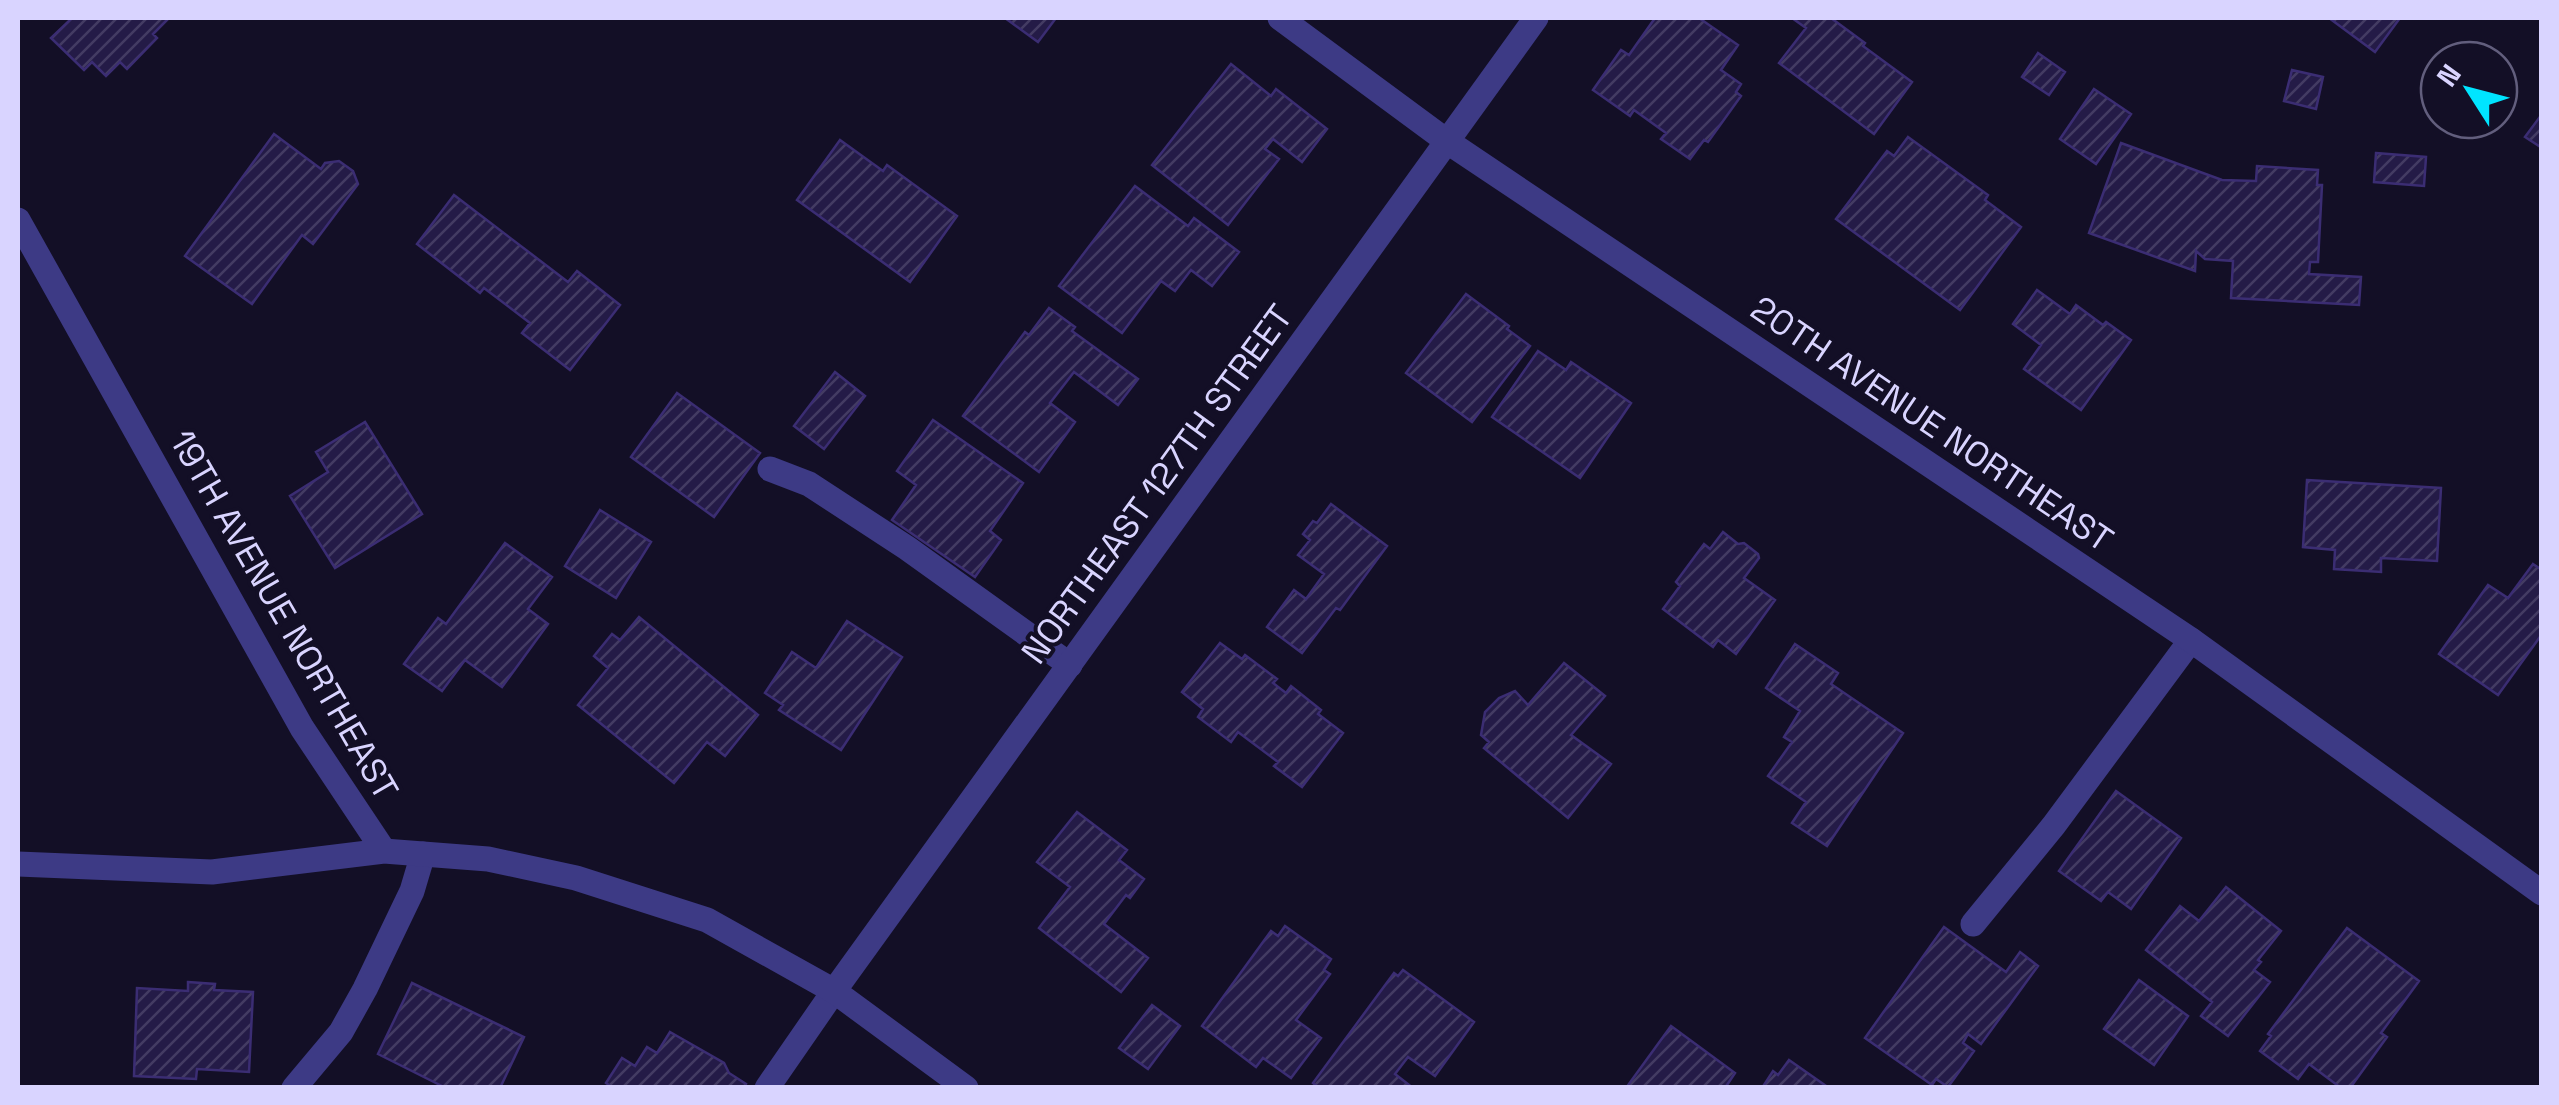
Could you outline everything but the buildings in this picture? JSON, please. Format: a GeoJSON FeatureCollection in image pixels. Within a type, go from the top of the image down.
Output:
{"type":"FeatureCollection","features":[{"type":"Feature","properties":{"kind":"street","name":"20TH AVENUE NORTHEAST"},"geometry":{"type":"LineString","coordinates":[[1280,18],[1448,142],[2191,640],[2542,893]]}},
{"type":"Feature","properties":{"kind":"street","name":"NORTHEAST 127TH STREET"},"geometry":{"type":"LineString","coordinates":[[768,1088],[1536,18]]}},
{"type":"Feature","properties":{"kind":"street","name":"19TH AVENUE NORTHEAST"},"geometry":{"type":"LineString","coordinates":[[18,220],[302,728],[384,851],[488,859],[576,878],[707,920],[834,991],[966,1088]]}},
{"type":"Feature","properties":{"kind":"street"},"geometry":{"type":"LineString","coordinates":[[770,468],[809,484],[906,548],[1070,666]]}},
{"type":"Feature","properties":{"kind":"street"},"geometry":{"type":"LineString","coordinates":[[1973,924],[2054,825],[2191,640]]}},
{"type":"Feature","properties":{"kind":"street"},"geometry":{"type":"LineString","coordinates":[[18,864],[212,872],[384,851]]}},
{"type":"Feature","properties":{"kind":"street"},"geometry":{"type":"LineString","coordinates":[[294,1088],[341,1032],[366,989],[412,891],[423,854]]}}]}
